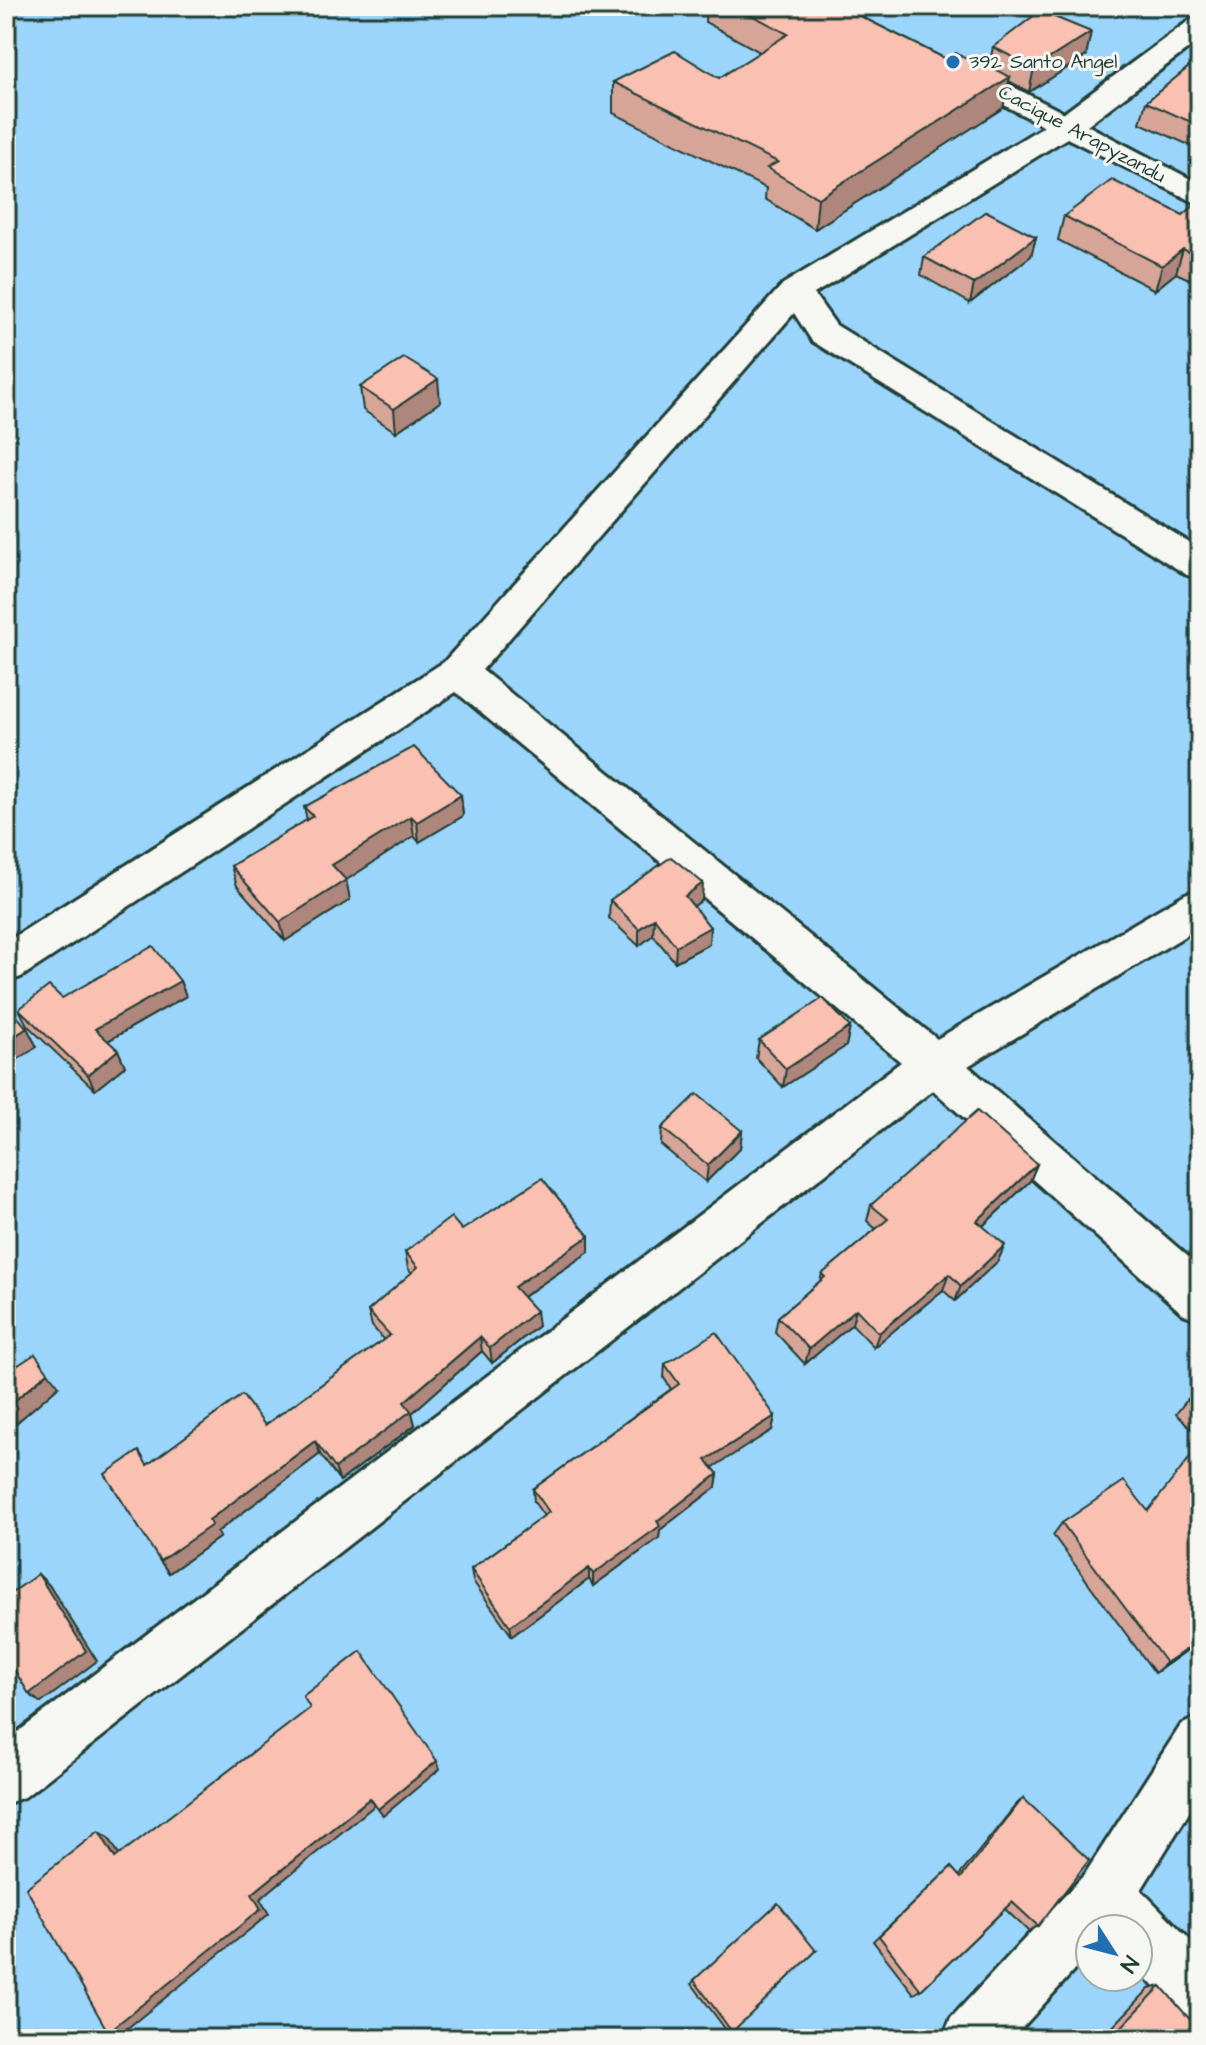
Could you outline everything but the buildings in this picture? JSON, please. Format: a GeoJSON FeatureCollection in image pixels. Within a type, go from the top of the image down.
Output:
{"type":"FeatureCollection","features":[{"type":"Feature","properties":{"kind":"street"},"geometry":{"type":"LineString","coordinates":[[6,964],[458,672],[795,291],[1066,126],[1200,26]]}},
{"type":"Feature","properties":{"kind":"street","name":"Cacique Arapyzandu"},"geometry":{"type":"LineString","coordinates":[[931,55],[1200,196]]}},
{"type":"Feature","properties":{"kind":"street"},"geometry":{"type":"LineString","coordinates":[[795,291],[824,333],[1200,566]]}},
{"type":"Feature","properties":{"kind":"street"},"geometry":{"type":"LineString","coordinates":[[458,672],[934,1063],[1200,1298]]}},
{"type":"Feature","properties":{"kind":"street"},"geometry":{"type":"LineString","coordinates":[[6,1776],[934,1063],[1200,906]]}},
{"type":"Feature","properties":{"kind":"street"},"geometry":{"type":"LineString","coordinates":[[972,2039],[1105,1894],[1200,1744]]}},
{"type":"Feature","properties":{"kind":"street"},"geometry":{"type":"LineString","coordinates":[[1105,1894],[1200,1992]]}},
{"type":"Feature","properties":{"kind":"water"},"geometry":{"type":"Polygon","coordinates":[[[6,6],[1200,6],[1200,2039],[6,2039],[6,6]]]}},
{"type":"Feature","properties":{"kind":"place","name":"392 Santo Angel"},"geometry":{"type":"Point","coordinates":[953,62]}}]}
